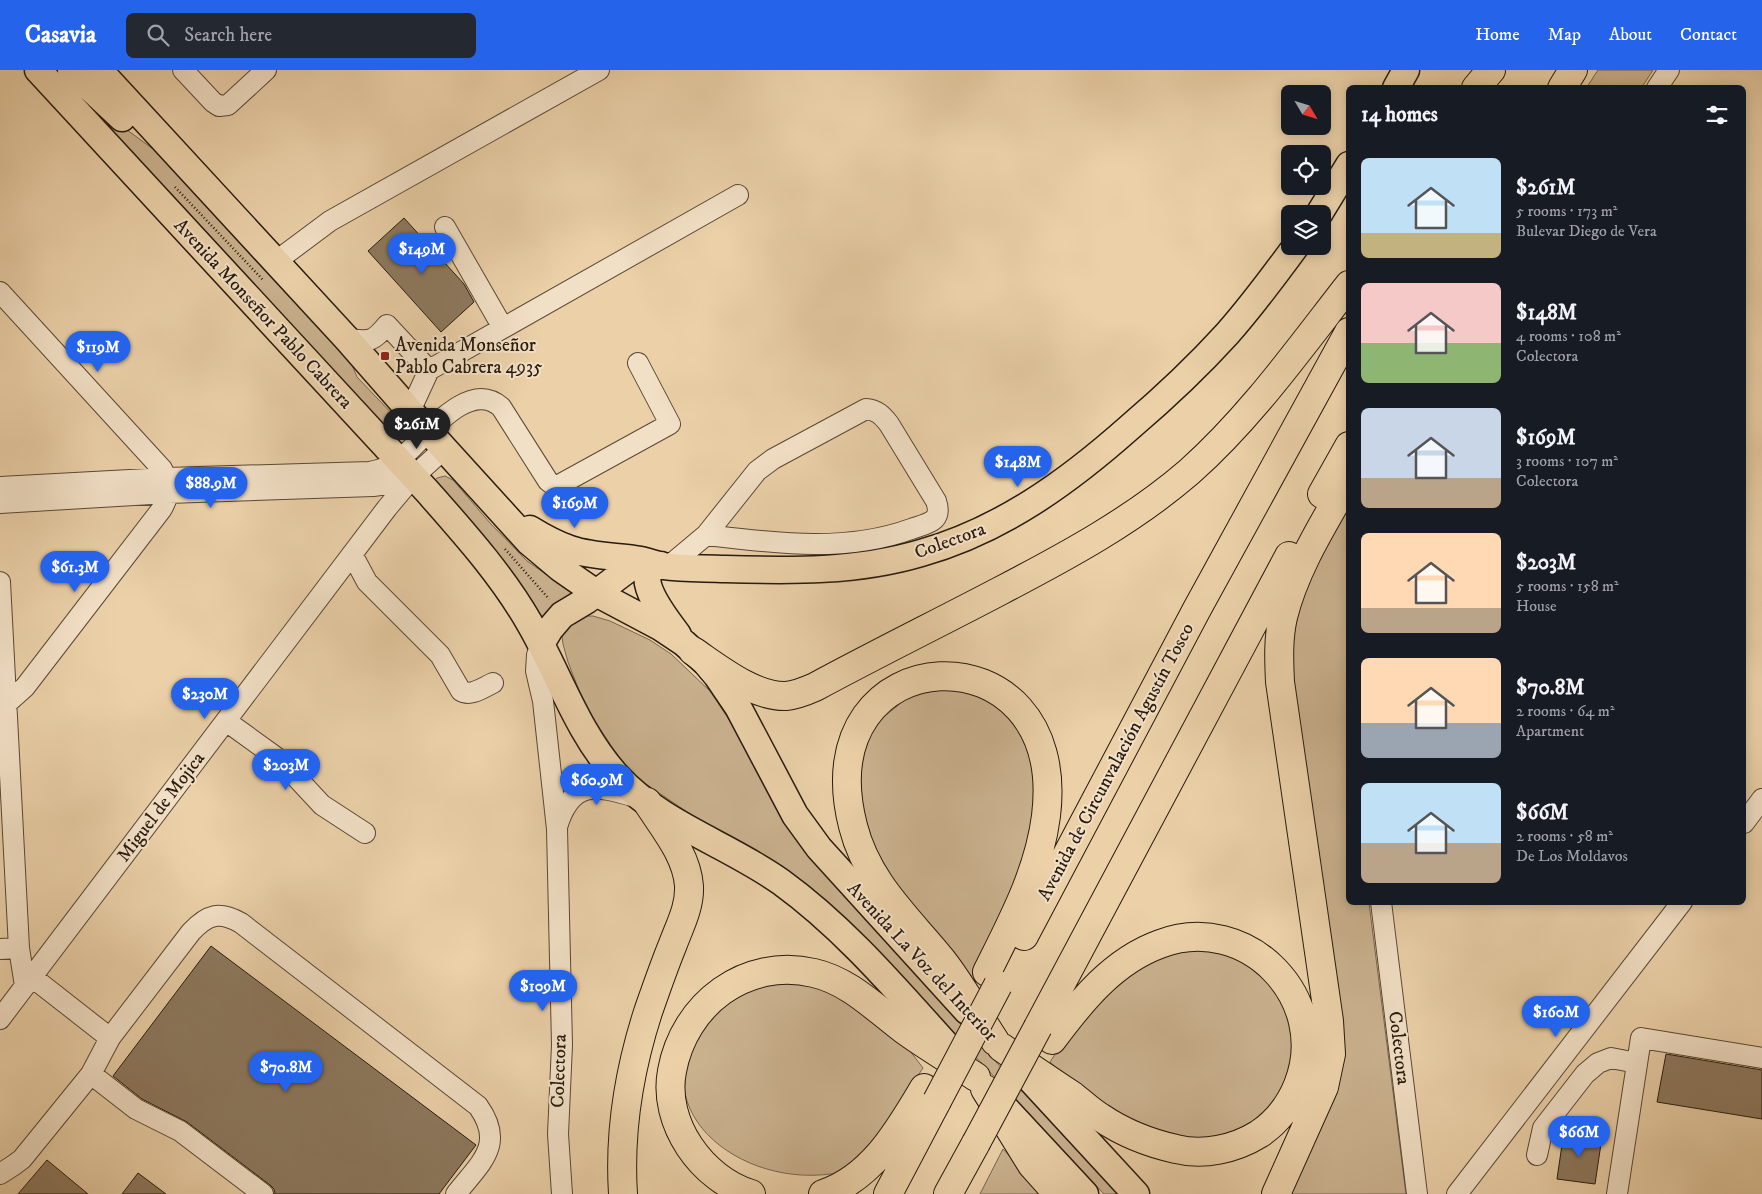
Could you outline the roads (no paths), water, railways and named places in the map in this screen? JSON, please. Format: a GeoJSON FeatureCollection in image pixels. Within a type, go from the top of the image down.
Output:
{"type":"FeatureCollection","features":[{"type":"Feature","properties":{"kind":"highway"},"geometry":{"type":"LineString","coordinates":[[1478,85],[1491,70]]}},
{"type":"Feature","properties":{"kind":"highway"},"geometry":{"type":"LineString","coordinates":[[1498,85],[1508,70]]}},
{"type":"Feature","properties":{"kind":"highway"},"geometry":{"type":"LineString","coordinates":[[1564,85],[1573,70]]}},
{"type":"Feature","properties":{"kind":"highway"},"geometry":{"type":"LineString","coordinates":[[688,647],[752,687],[777,695],[786,696],[800,693],[815,687],[1079,549],[1137,513],[1212,450],[1277,376],[1346,289]]}},
{"type":"Feature","properties":{"kind":"highway","name":"Avenida de Circunvalación Agustín Tosco"},"geometry":{"type":"LineString","coordinates":[[888,1194],[931,1094],[983,1043],[992,978],[1346,337]]}},
{"type":"Feature","properties":{"kind":"highway"},"geometry":{"type":"LineString","coordinates":[[1045,1033],[1254,619],[1346,451]]}},
{"type":"Feature","properties":{"kind":"highway"},"geometry":{"type":"LineString","coordinates":[[1276,1194],[1324,1087],[1331,1054],[1329,1021],[1280,682],[1280,639],[1283,619],[1294,581],[1346,485]]}},
{"type":"Feature","properties":{"kind":"highway"},"geometry":{"type":"LineString","coordinates":[[969,1194],[982,1149],[992,1081],[1045,1033],[1092,990],[1122,965],[1160,944],[1178,938],[1195,936],[1226,940],[1242,946],[1274,968],[1290,988],[1297,1001],[1304,1023],[1307,1045],[1306,1060],[1295,1092],[1278,1118],[1266,1129],[1237,1145],[1222,1149],[1192,1152],[1164,1146],[1113,1125],[983,1043],[943,961],[900,912],[874,874],[859,842],[850,812],[846,780],[850,748],[856,732],[875,704],[902,685],[917,679],[958,676],[996,689],[1018,707],[1028,720],[1036,732],[1044,756],[1047,802],[1038,854],[992,978]]}},
{"type":"Feature","properties":{"kind":"highway"},"geometry":{"type":"LineString","coordinates":[[623,1194],[622,1136],[628,1088],[648,1012],[684,916],[688,896],[688,878],[678,853],[644,800]]}},
{"type":"Feature","properties":{"kind":"highway"},"geometry":{"type":"LineString","coordinates":[[751,1194],[728,1184],[714,1174],[690,1148],[681,1132],[675,1114],[672,1072],[677,1050],[687,1029],[700,1010],[718,993],[737,982],[774,970],[814,973],[831,978],[849,987],[903,1028],[992,1081],[1032,1165],[1058,1194]]}},
{"type":"Feature","properties":{"kind":"highway"},"geometry":{"type":"LineString","coordinates":[[823,1194],[833,1191],[866,1169],[931,1094]]}},
{"type":"Feature","properties":{"kind":"highway"},"geometry":{"type":"LineString","coordinates":[[948,1194],[982,1149]]}},
{"type":"Feature","properties":{"kind":"main road","name":"Avenida Monseñor Pablo Cabrera"},"geometry":{"type":"LineString","coordinates":[[38,70],[406,468],[499,577],[518,604],[541,644],[572,707],[594,746],[618,777],[644,800],[698,836],[729,852]]}},
{"type":"Feature","properties":{"kind":"main road"},"geometry":{"type":"LineString","coordinates":[[71,70],[124,120],[181,158]]}},
{"type":"Feature","properties":{"kind":"main road"},"geometry":{"type":"LineString","coordinates":[[99,70],[347,339],[502,513],[544,555],[596,593],[660,627],[688,647]]}},
{"type":"Feature","properties":{"kind":"main road"},"geometry":{"type":"LineString","coordinates":[[1398,85],[1406,70]]}},
{"type":"Feature","properties":{"kind":"main road"},"geometry":{"type":"LineString","coordinates":[[1325,205],[1346,170]]}},
{"type":"Feature","properties":{"kind":"main road","name":"Colectora"},"geometry":{"type":"LineString","coordinates":[[502,513],[554,543],[572,550],[587,554],[658,564],[774,570],[841,569],[921,553],[950,544],[1005,519],[1042,497],[1079,471],[1172,390],[1227,334],[1289,255]]}},
{"type":"Feature","properties":{"kind":"main road"},"geometry":{"type":"LineString","coordinates":[[541,644],[562,614],[596,593],[615,578],[658,564]]}},
{"type":"Feature","properties":{"kind":"main road"},"geometry":{"type":"LineString","coordinates":[[658,564],[648,573],[648,586],[657,604],[688,647]]}},
{"type":"Feature","properties":{"kind":"main road","name":"Avenida La Voz del Interior"},"geometry":{"type":"LineString","coordinates":[[688,647],[717,676],[738,707],[795,815],[818,848],[983,1043],[1136,1194]]}},
{"type":"Feature","properties":{"kind":"main road","name":"Avenida La Voz del Interior"},"geometry":{"type":"LineString","coordinates":[[729,852],[780,882],[818,912],[992,1081],[1085,1194]]}},
{"type":"Feature","properties":{"kind":"street"},"geometry":{"type":"LineString","coordinates":[[183,70],[219,106],[228,105],[266,70]]}},
{"type":"Feature","properties":{"kind":"street"},"geometry":{"type":"LineString","coordinates":[[275,262],[330,221],[599,70]]}},
{"type":"Feature","properties":{"kind":"street"},"geometry":{"type":"LineString","coordinates":[[1659,85],[1668,70]]}},
{"type":"Feature","properties":{"kind":"street"},"geometry":{"type":"LineString","coordinates":[[410,411],[429,370],[738,195]]}},
{"type":"Feature","properties":{"kind":"street"},"geometry":{"type":"LineString","coordinates":[[445,228],[503,328]]}},
{"type":"Feature","properties":{"kind":"street"},"geometry":{"type":"LineString","coordinates":[[0,292],[156,462],[168,486],[167,501],[161,510],[25,687],[6,704]]}},
{"type":"Feature","properties":{"kind":"street"},"geometry":{"type":"LineString","coordinates":[[347,339],[366,341],[375,338],[387,326],[429,370]]}},
{"type":"Feature","properties":{"kind":"street"},"geometry":{"type":"LineString","coordinates":[[0,503],[168,486],[406,468],[436,440],[448,412],[467,402],[484,398],[494,401],[501,407],[548,482],[559,486],[670,424],[638,363]]}},
{"type":"Feature","properties":{"kind":"street"},"geometry":{"type":"LineString","coordinates":[[658,564],[706,535],[757,471],[773,459],[866,409],[880,413],[889,424],[940,510],[937,517],[931,522],[898,534],[856,541],[780,544],[706,535]]}},
{"type":"Feature","properties":{"kind":"street","name":"Miguel de Mojica"},"geometry":{"type":"LineString","coordinates":[[0,1019],[352,554],[406,468]]}},
{"type":"Feature","properties":{"kind":"street"},"geometry":{"type":"LineString","coordinates":[[0,487],[168,486]]}},
{"type":"Feature","properties":{"kind":"street"},"geometry":{"type":"LineString","coordinates":[[352,554],[367,582],[440,655],[461,691],[471,693],[493,683]]}},
{"type":"Feature","properties":{"kind":"street"},"geometry":{"type":"LineString","coordinates":[[0,582],[6,704],[10,949],[29,981],[53,995],[110,1038]]}},
{"type":"Feature","properties":{"kind":"street","name":"Colectora"},"geometry":{"type":"LineString","coordinates":[[541,644],[537,655],[536,671],[543,701],[557,828],[562,1045],[558,1134],[562,1194]]}},
{"type":"Feature","properties":{"kind":"street"},"geometry":{"type":"LineString","coordinates":[[226,721],[280,760],[322,804],[365,834]]}},
{"type":"Feature","properties":{"kind":"street"},"geometry":{"type":"LineString","coordinates":[[557,828],[567,802],[585,789],[602,788],[644,800]]}},
{"type":"Feature","properties":{"kind":"street"},"geometry":{"type":"LineString","coordinates":[[1746,820],[1762,799]]}},
{"type":"Feature","properties":{"kind":"street","name":"Colectora"},"geometry":{"type":"LineString","coordinates":[[1381,905],[1417,1194]]}},
{"type":"Feature","properties":{"kind":"street"},"geometry":{"type":"LineString","coordinates":[[1457,1194],[1680,905]]}},
{"type":"Feature","properties":{"kind":"street"},"geometry":{"type":"LineString","coordinates":[[0,1174],[22,1158],[91,1074],[110,1038],[191,932],[202,920],[212,916],[228,916],[478,1106],[487,1118],[491,1132],[490,1145],[485,1157],[456,1194]]}},
{"type":"Feature","properties":{"kind":"street"},"geometry":{"type":"LineString","coordinates":[[1617,1194],[1641,1038],[1762,1058]]}},
{"type":"Feature","properties":{"kind":"street"},"geometry":{"type":"LineString","coordinates":[[1537,1155],[1542,1128],[1585,1074],[1598,1063],[1611,1058],[1637,1063]]}},
{"type":"Feature","properties":{"kind":"street"},"geometry":{"type":"LineString","coordinates":[[91,1074],[136,1109],[180,1131],[263,1194]]}},
{"type":"Feature","properties":{"kind":"place","name":"Avenida Monseñor Pablo Cabrera 4935"},"geometry":{"type":"Point","coordinates":[385,356]}}]}
